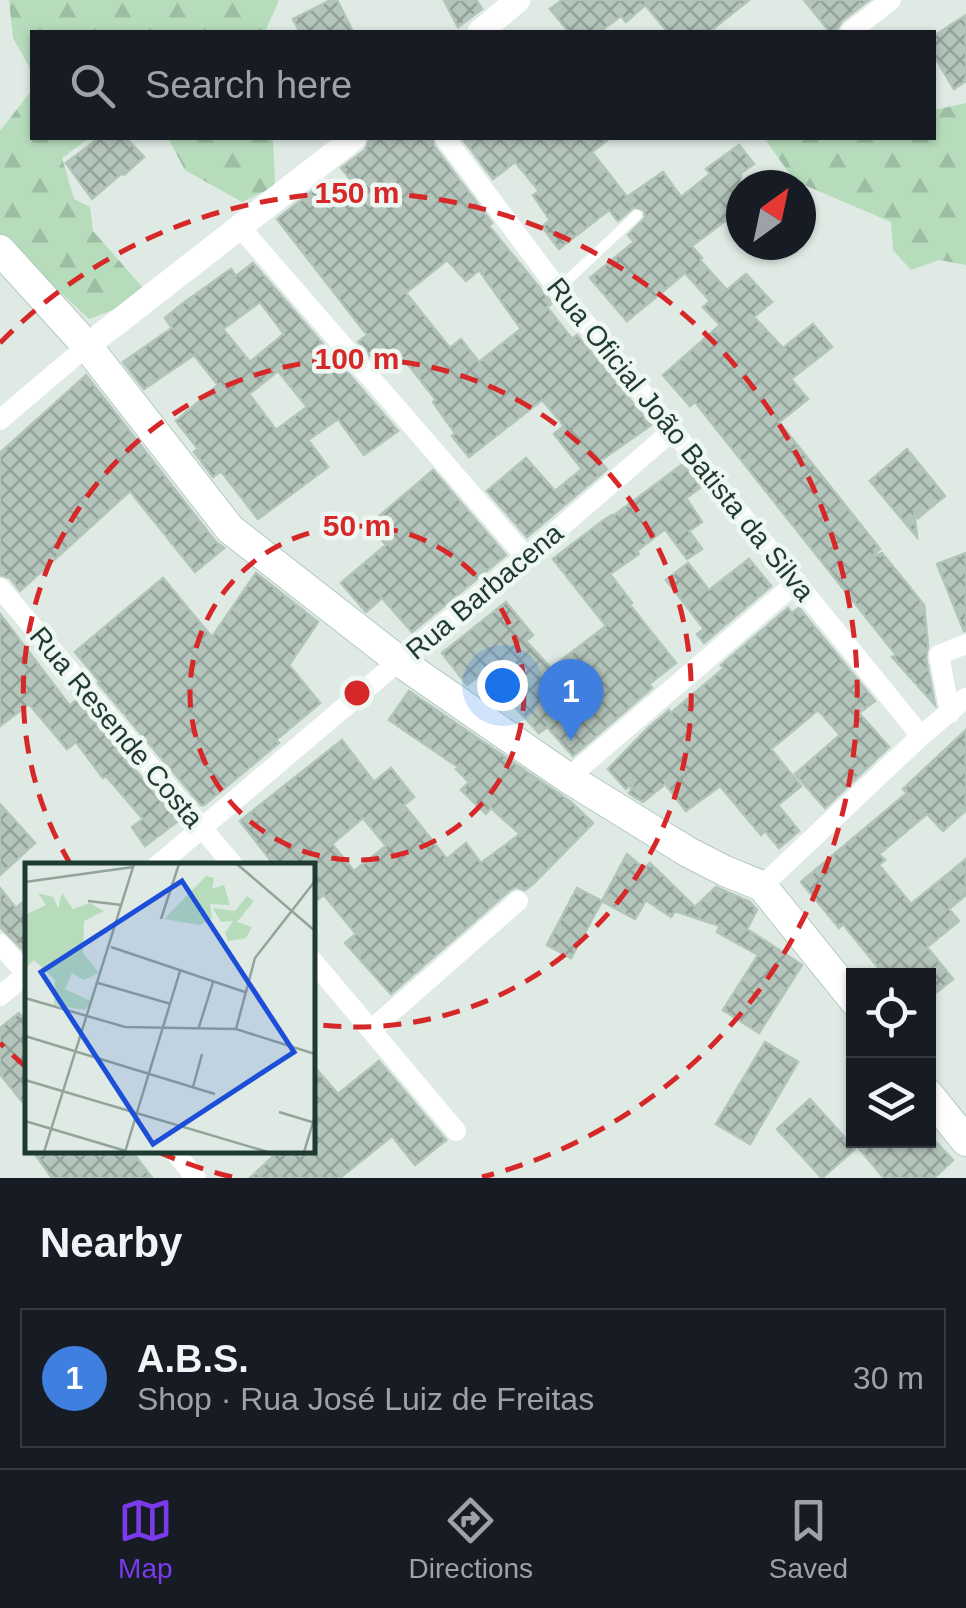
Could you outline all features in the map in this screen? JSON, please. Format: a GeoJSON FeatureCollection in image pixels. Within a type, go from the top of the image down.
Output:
{"type":"FeatureCollection","features":[{"type":"Feature","properties":{"kind":"main road"},"geometry":{"type":"LineString","coordinates":[[0,250],[88,346],[230,528],[399,661],[568,778],[688,852],[762,886],[846,990]]}},
{"type":"Feature","properties":{"kind":"main road"},"geometry":{"type":"LineString","coordinates":[[936,1104],[966,1141]]}},
{"type":"Feature","properties":{"kind":"street"},"geometry":{"type":"LineString","coordinates":[[482,30],[518,0]]}},
{"type":"Feature","properties":{"kind":"street"},"geometry":{"type":"LineString","coordinates":[[853,30],[891,0]]}},
{"type":"Feature","properties":{"kind":"street"},"geometry":{"type":"LineString","coordinates":[[0,420],[88,346],[351,140]]}},
{"type":"Feature","properties":{"kind":"street","name":"Rua Oficial João Batista da Silva"},"geometry":{"type":"LineString","coordinates":[[447,140],[558,288],[921,736]]}},
{"type":"Feature","properties":{"kind":"street"},"geometry":{"type":"LineString","coordinates":[[240,227],[526,557]]}},
{"type":"Feature","properties":{"kind":"street","name":"Rua Barbacena"},"geometry":{"type":"LineString","coordinates":[[161,863],[672,431]]}},
{"type":"Feature","properties":{"kind":"street"},"geometry":{"type":"LineString","coordinates":[[568,778],[797,582]]}},
{"type":"Feature","properties":{"kind":"street","name":"Rua Resende Costa"},"geometry":{"type":"LineString","coordinates":[[0,588],[232,863]]}},
{"type":"Feature","properties":{"kind":"street"},"geometry":{"type":"LineString","coordinates":[[950,713],[940,655],[966,644]]}},
{"type":"Feature","properties":{"kind":"street"},"geometry":{"type":"LineString","coordinates":[[762,886],[966,698]]}},
{"type":"Feature","properties":{"kind":"street"},"geometry":{"type":"LineString","coordinates":[[371,1030],[518,901]]}},
{"type":"Feature","properties":{"kind":"street"},"geometry":{"type":"LineString","coordinates":[[0,944],[25,972]]}},
{"type":"Feature","properties":{"kind":"street"},"geometry":{"type":"LineString","coordinates":[[315,964],[456,1131]]}},
{"type":"Feature","properties":{"kind":"street"},"geometry":{"type":"LineString","coordinates":[[0,996],[25,976]]}},
{"type":"Feature","properties":{"kind":"street"},"geometry":{"type":"LineString","coordinates":[[175,1153],[196,1178]]}},
{"type":"Feature","properties":{"kind":"lane"},"geometry":{"type":"LineString","coordinates":[[558,288],[636,216]]}},
{"type":"Feature","properties":{"kind":"green space"},"geometry":{"type":"Polygon","coordinates":[[[9,0],[279,0],[266,30],[30,30],[30,68],[13,38],[9,0]]]}},
{"type":"Feature","properties":{"kind":"green space"},"geometry":{"type":"Polygon","coordinates":[[[30,93],[30,140],[86,140],[62,158],[74,199],[90,207],[93,231],[150,296],[89,319],[0,236],[0,131],[30,93]]]}},
{"type":"Feature","properties":{"kind":"green space"},"geometry":{"type":"Polygon","coordinates":[[[966,103],[966,265],[939,260],[911,270],[893,250],[891,222],[816,190],[816,170],[787,170],[765,140],[936,140],[936,110],[966,103]]]}},
{"type":"Feature","properties":{"kind":"green space"},"geometry":{"type":"Polygon","coordinates":[[[169,140],[273,140],[275,186],[242,202],[185,170],[169,140]]]}},
{"type":"Feature","properties":{"kind":"building"},"geometry":{"type":"Polygon","coordinates":[[[337,0],[352,30],[299,30],[293,19],[337,0]]]}},
{"type":"Feature","properties":{"kind":"building"},"geometry":{"type":"Polygon","coordinates":[[[444,0],[476,0],[482,9],[458,27],[444,0]]]}},
{"type":"Feature","properties":{"kind":"building"},"geometry":{"type":"Polygon","coordinates":[[[562,0],[749,0],[712,30],[666,30],[645,5],[626,22],[621,16],[602,30],[567,30],[550,9],[562,0]]]}},
{"type":"Feature","properties":{"kind":"building"},"geometry":{"type":"Polygon","coordinates":[[[804,0],[869,0],[836,30],[828,30],[804,0]]]}},
{"type":"Feature","properties":{"kind":"building"},"geometry":{"type":"Polygon","coordinates":[[[966,15],[966,81],[954,89],[936,59],[936,35],[966,15]]]}},
{"type":"Feature","properties":{"kind":"building"},"geometry":{"type":"Polygon","coordinates":[[[96,140],[128,140],[144,157],[92,199],[66,163],[96,140]]]}},
{"type":"Feature","properties":{"kind":"building"},"geometry":{"type":"Polygon","coordinates":[[[369,140],[432,140],[492,223],[489,226],[552,303],[547,307],[572,339],[577,335],[651,425],[600,461],[607,469],[527,537],[487,491],[526,458],[555,491],[582,469],[554,434],[564,426],[542,400],[469,457],[452,436],[455,433],[433,402],[436,400],[395,348],[376,363],[358,342],[367,335],[277,219],[315,189],[330,208],[356,186],[341,168],[365,150],[369,140]],[[447,260],[406,293],[450,348],[461,339],[479,362],[521,329],[479,270],[466,281],[447,260]]]}},
{"type":"Feature","properties":{"kind":"building"},"geometry":{"type":"Polygon","coordinates":[[[464,140],[607,140],[592,152],[627,197],[663,172],[681,197],[710,174],[706,169],[739,145],[754,164],[745,170],[726,170],[726,220],[692,246],[727,290],[746,274],[772,302],[754,317],[783,348],[813,324],[832,347],[791,379],[808,399],[779,422],[880,549],[868,559],[882,553],[924,605],[926,658],[935,705],[892,657],[896,655],[695,402],[690,406],[663,375],[720,325],[703,307],[710,301],[685,273],[627,321],[590,278],[634,242],[628,235],[645,218],[644,210],[634,207],[618,221],[609,210],[559,249],[542,227],[550,220],[533,195],[539,191],[515,162],[493,179],[464,140]]]}},
{"type":"Feature","properties":{"kind":"building"},"geometry":{"type":"Polygon","coordinates":[[[253,263],[398,431],[364,455],[338,419],[308,440],[328,467],[258,519],[221,471],[213,477],[176,421],[218,385],[194,355],[144,389],[123,362],[172,328],[165,318],[182,304],[231,269],[236,276],[253,263]],[[260,302],[223,329],[250,362],[284,334],[260,302]],[[278,371],[249,394],[276,430],[307,407],[278,371]]]}},
{"type":"Feature","properties":{"kind":"building"},"geometry":{"type":"Polygon","coordinates":[[[86,375],[224,548],[195,572],[130,491],[20,591],[10,578],[0,575],[0,453],[86,375]]]}},
{"type":"Feature","properties":{"kind":"building"},"geometry":{"type":"Polygon","coordinates":[[[907,449],[945,496],[918,518],[914,509],[917,537],[870,481],[907,449]]]}},
{"type":"Feature","properties":{"kind":"building"},"geometry":{"type":"Polygon","coordinates":[[[683,464],[701,487],[686,498],[702,522],[689,531],[702,549],[687,559],[665,529],[610,574],[676,663],[573,756],[547,727],[539,733],[483,673],[467,685],[442,653],[506,602],[533,635],[526,641],[551,668],[606,626],[553,559],[683,464]]]}},
{"type":"Feature","properties":{"kind":"building"},"geometry":{"type":"Polygon","coordinates":[[[433,470],[506,555],[412,632],[382,598],[366,612],[341,583],[386,545],[369,525],[433,470]]]}},
{"type":"Feature","properties":{"kind":"building"},"geometry":{"type":"Polygon","coordinates":[[[966,553],[966,630],[964,631],[937,564],[966,553]]]}},
{"type":"Feature","properties":{"kind":"building"},"geometry":{"type":"Polygon","coordinates":[[[749,559],[771,586],[704,643],[697,634],[704,629],[666,580],[688,563],[709,590],[749,559]]]}},
{"type":"Feature","properties":{"kind":"building"},"geometry":{"type":"Polygon","coordinates":[[[256,573],[318,622],[289,665],[320,703],[276,740],[279,743],[201,805],[75,652],[163,578],[212,637],[256,573]]]}},
{"type":"Feature","properties":{"kind":"building"},"geometry":{"type":"Polygon","coordinates":[[[788,608],[792,613],[799,608],[875,701],[859,713],[889,747],[825,808],[795,774],[840,735],[818,710],[771,749],[801,786],[778,805],[799,831],[779,848],[765,831],[761,835],[720,786],[686,811],[665,784],[643,802],[630,794],[635,781],[626,789],[608,769],[648,728],[724,668],[721,665],[788,608]]]}},
{"type":"Feature","properties":{"kind":"building"},"geometry":{"type":"Polygon","coordinates":[[[0,614],[70,706],[76,700],[178,821],[145,846],[132,827],[143,819],[106,776],[103,778],[76,742],[67,749],[29,704],[0,726],[0,614]]]}},
{"type":"Feature","properties":{"kind":"building"},"geometry":{"type":"Polygon","coordinates":[[[409,691],[571,802],[593,823],[534,883],[525,890],[516,887],[509,891],[391,994],[345,943],[356,934],[324,895],[315,902],[315,863],[273,863],[240,821],[342,740],[374,782],[391,768],[414,797],[404,805],[447,859],[466,843],[481,863],[520,834],[491,808],[486,814],[461,790],[469,782],[458,767],[389,720],[409,691]],[[363,818],[332,844],[354,871],[386,846],[363,818]]]}},
{"type":"Feature","properties":{"kind":"building"},"geometry":{"type":"Polygon","coordinates":[[[966,730],[966,810],[943,831],[927,814],[879,854],[885,860],[879,865],[911,904],[966,859],[966,895],[949,909],[959,921],[927,947],[953,979],[936,993],[936,968],[879,968],[843,924],[839,928],[801,882],[907,793],[903,789],[966,730]]]}},
{"type":"Feature","properties":{"kind":"building"},"geometry":{"type":"Polygon","coordinates":[[[0,804],[35,843],[0,875],[0,804]]]}},
{"type":"Feature","properties":{"kind":"building"},"geometry":{"type":"Polygon","coordinates":[[[627,854],[644,869],[650,863],[695,907],[716,887],[750,902],[757,910],[747,929],[802,965],[759,1033],[723,1010],[758,955],[717,932],[720,926],[675,911],[671,917],[646,900],[635,919],[602,901],[627,854]]]}},
{"type":"Feature","properties":{"kind":"building"},"geometry":{"type":"Polygon","coordinates":[[[0,888],[16,908],[25,900],[25,952],[0,927],[0,888]]]}},
{"type":"Feature","properties":{"kind":"building"},"geometry":{"type":"Polygon","coordinates":[[[577,888],[602,901],[571,958],[547,945],[577,888]]]}},
{"type":"Feature","properties":{"kind":"building"},"geometry":{"type":"Polygon","coordinates":[[[19,1013],[25,1020],[25,1105],[0,1074],[0,1028],[19,1013]]]}},
{"type":"Feature","properties":{"kind":"building"},"geometry":{"type":"Polygon","coordinates":[[[765,1042],[798,1062],[750,1144],[716,1124],[765,1042]]]}},
{"type":"Feature","properties":{"kind":"building"},"geometry":{"type":"Polygon","coordinates":[[[379,1061],[446,1140],[415,1165],[392,1136],[340,1178],[250,1178],[277,1153],[315,1153],[315,1067],[338,1094],[379,1061]]]}},
{"type":"Feature","properties":{"kind":"building"},"geometry":{"type":"Polygon","coordinates":[[[810,1099],[846,1139],[846,1148],[855,1149],[822,1178],[777,1129],[810,1099]]]}},
{"type":"Feature","properties":{"kind":"building"},"geometry":{"type":"Polygon","coordinates":[[[936,1142],[953,1160],[934,1178],[884,1178],[859,1148],[936,1148],[936,1142]]]}},
{"type":"Feature","properties":{"kind":"building"},"geometry":{"type":"Polygon","coordinates":[[[34,1153],[133,1153],[152,1178],[52,1178],[34,1153]]]}},
{"type":"Feature","properties":{"kind":"place","name":"A.B.S."},"geometry":{"type":"Point","coordinates":[571,741]}}]}
